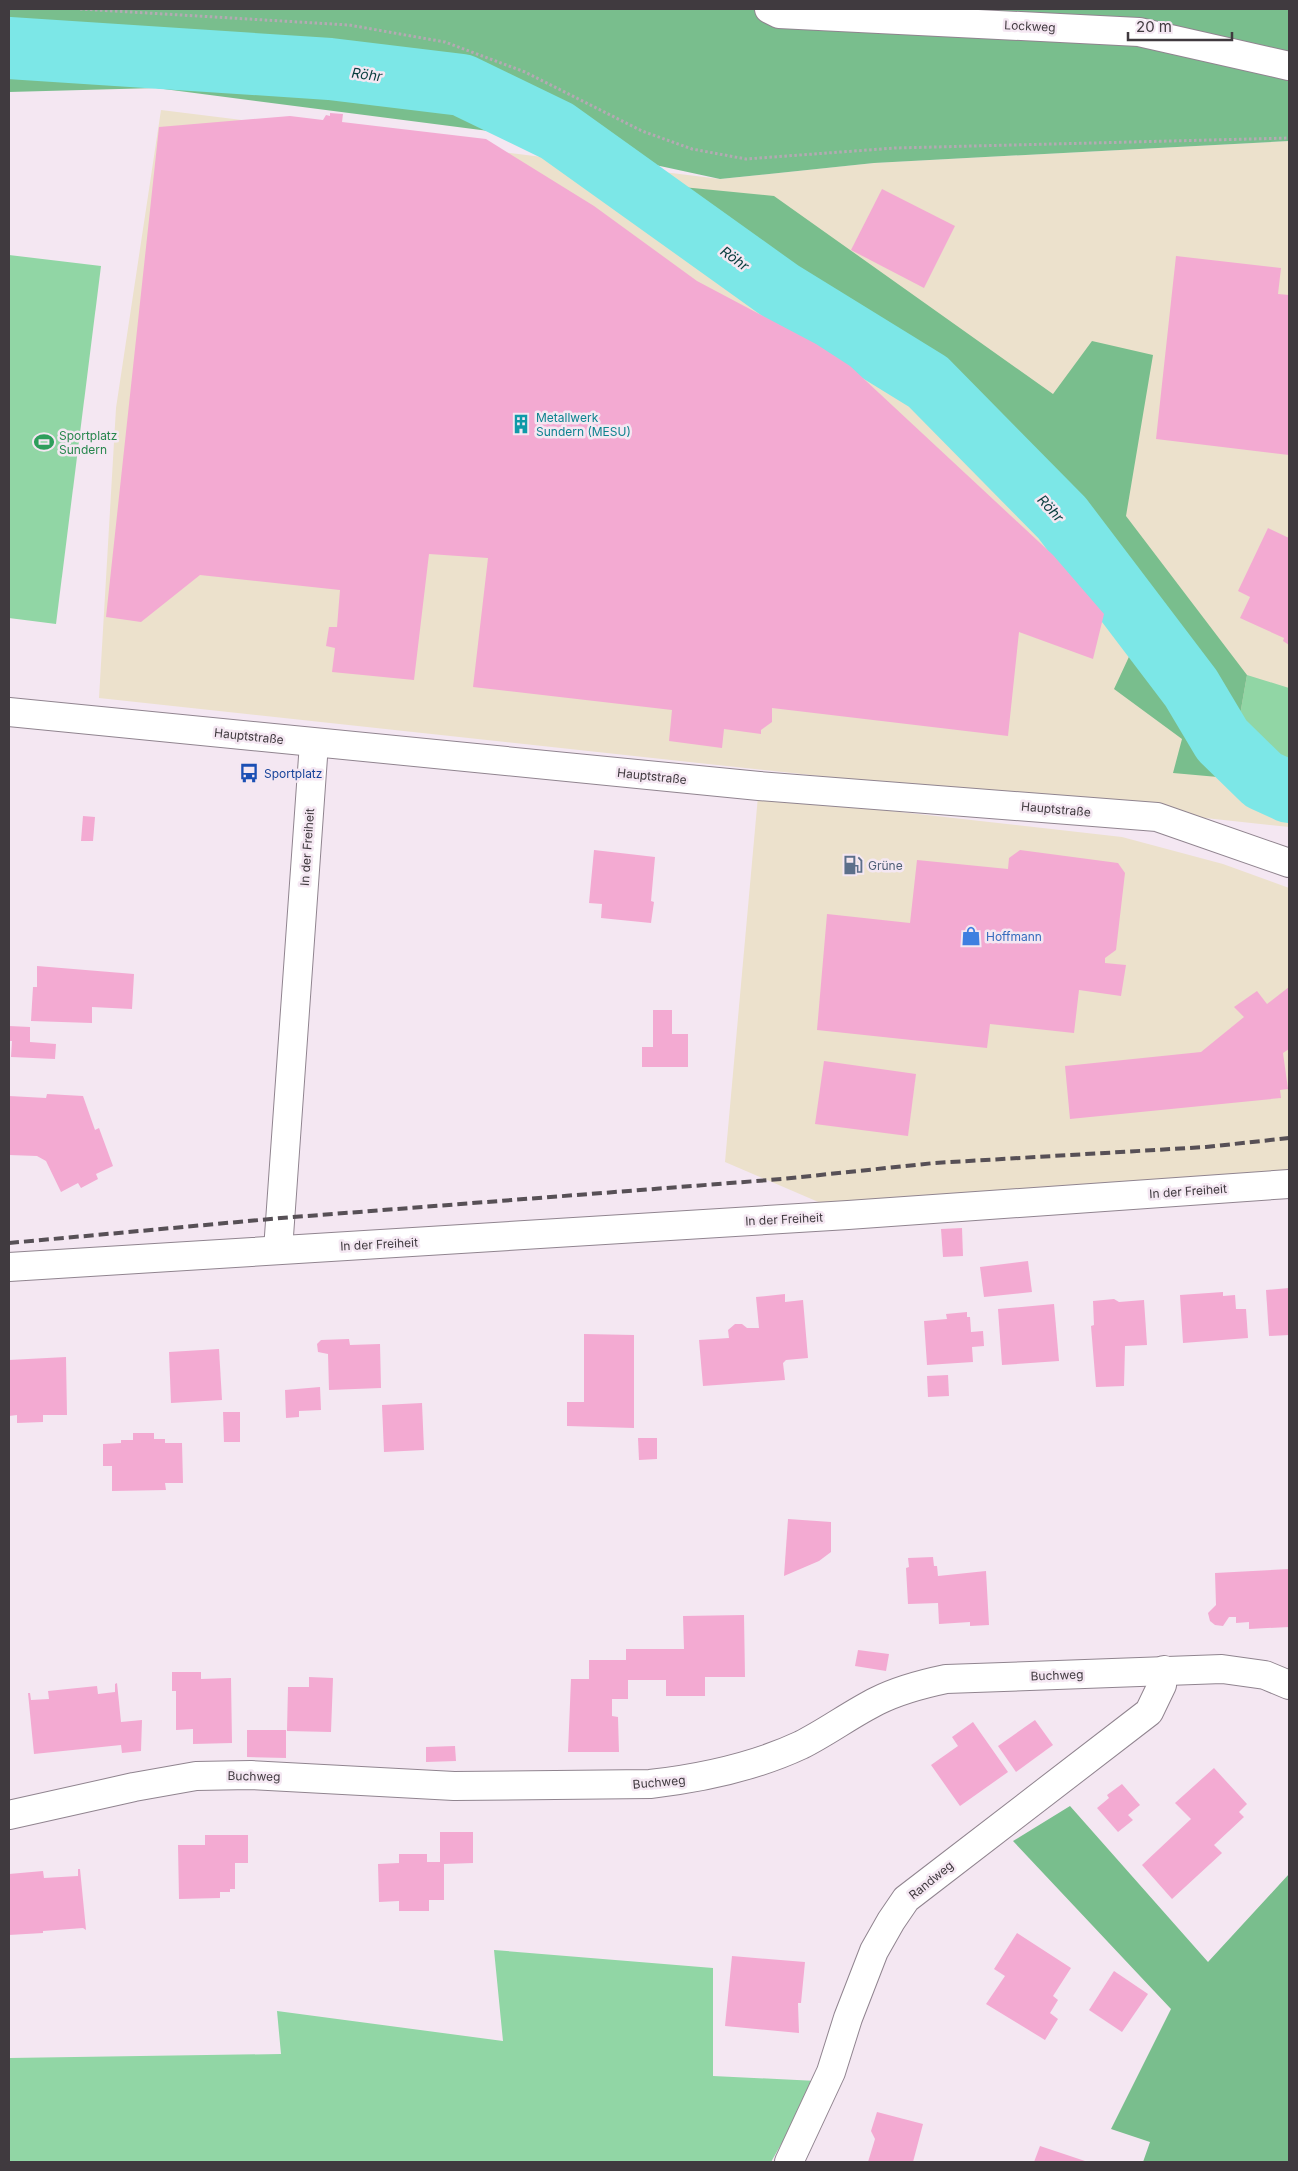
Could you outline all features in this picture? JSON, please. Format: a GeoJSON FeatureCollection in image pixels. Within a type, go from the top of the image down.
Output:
{"type":"FeatureCollection","features":[{"type":"Feature","properties":{"kind":"street","name":"Lockweg"},"geometry":{"type":"LineString","coordinates":[[769,9],[779,14],[1139,32],[1289,66]]}},
{"type":"Feature","properties":{"kind":"street","name":"Hauptstraße"},"geometry":{"type":"LineString","coordinates":[[9,712],[759,786],[1157,818],[1289,863]]}},
{"type":"Feature","properties":{"kind":"street","name":"In der Freiheit"},"geometry":{"type":"LineString","coordinates":[[278,1250],[314,743]]}},
{"type":"Feature","properties":{"kind":"street","name":"In der Freiheit"},"geometry":{"type":"LineString","coordinates":[[9,1268],[848,1215],[1289,1184]]}},
{"type":"Feature","properties":{"kind":"street","name":"Buchweg"},"geometry":{"type":"LineString","coordinates":[[9,1815],[134,1786],[196,1776],[251,1775],[454,1786],[650,1784],[680,1781],[714,1775],[769,1758],[802,1744],[877,1701],[917,1685],[946,1679],[1164,1670],[1246,1671],[1265,1675],[1289,1685]]}},
{"type":"Feature","properties":{"kind":"street","name":"Randweg"},"geometry":{"type":"LineString","coordinates":[[789,2162],[831,2072],[848,2018],[874,1951],[890,1921],[906,1899],[1149,1712],[1156,1700],[1164,1670]]}},
{"type":"Feature","properties":{"kind":"path"},"geometry":{"type":"LineString","coordinates":[[80,9],[349,25],[445,42],[525,72],[642,131],[692,149],[746,159],[895,148],[1289,138]]}},
{"type":"Feature","properties":{"kind":"shaded area"},"geometry":{"type":"Polygon","coordinates":[[[161,110],[720,179],[874,163],[1289,141],[1289,827],[99,698],[116,408],[161,110]]]}},
{"type":"Feature","properties":{"kind":"shaded area"},"geometry":{"type":"Polygon","coordinates":[[[758,796],[1122,837],[1223,864],[1289,888],[1289,1175],[823,1204],[725,1162],[758,796]]]}},
{"type":"Feature","properties":{"kind":"green space"},"geometry":{"type":"Polygon","coordinates":[[[9,9],[1289,9],[1289,141],[874,163],[720,179],[512,134],[156,88],[9,92],[9,9]]]}},
{"type":"Feature","properties":{"kind":"green space"},"geometry":{"type":"Polygon","coordinates":[[[601,179],[774,196],[1053,394],[1092,341],[1153,355],[1126,516],[1247,675],[1229,778],[1173,773],[1182,739],[1114,689],[1140,633],[888,373],[601,179]]]}},
{"type":"Feature","properties":{"kind":"green space","name":"Sportplatz Sundern"},"geometry":{"type":"Polygon","coordinates":[[[9,255],[101,266],[56,624],[9,618],[9,255]]]}},
{"type":"Feature","properties":{"kind":"green space"},"geometry":{"type":"Polygon","coordinates":[[[1247,675],[1289,688],[1289,799],[1229,778],[1247,675]]]}},
{"type":"Feature","properties":{"kind":"green space"},"geometry":{"type":"Polygon","coordinates":[[[1070,1806],[1208,1962],[1289,1874],[1289,2162],[1143,2162],[1150,2142],[1111,2129],[1171,2009],[1013,1841],[1070,1806]]]}},
{"type":"Feature","properties":{"kind":"green space"},"geometry":{"type":"Polygon","coordinates":[[[494,1950],[713,1968],[713,2076],[817,2081],[771,2162],[9,2162],[9,2058],[281,2054],[277,2011],[503,2041],[494,1950]]]}},
{"type":"Feature","properties":{"kind":"building","name":"Metallwerk Sundern (MESU)"},"geometry":{"type":"Polygon","coordinates":[[[330,113],[343,114],[342,122],[486,139],[594,206],[697,281],[816,344],[850,366],[1053,555],[1104,614],[1093,659],[1019,632],[1008,736],[772,708],[772,722],[761,730],[761,734],[724,729],[722,748],[669,741],[672,710],[473,687],[488,558],[429,554],[414,680],[332,672],[335,648],[326,646],[329,627],[337,627],[340,590],[200,575],[141,622],[106,617],[159,127],[290,116],[323,120],[326,115],[330,116],[330,113]]]}},
{"type":"Feature","properties":{"kind":"building"},"geometry":{"type":"Polygon","coordinates":[[[882,189],[955,226],[924,288],[851,250],[882,189]]]}},
{"type":"Feature","properties":{"kind":"building"},"geometry":{"type":"Polygon","coordinates":[[[1176,256],[1281,268],[1278,294],[1289,295],[1289,455],[1156,439],[1176,256]]]}},
{"type":"Feature","properties":{"kind":"building"},"geometry":{"type":"Polygon","coordinates":[[[1268,528],[1289,538],[1289,645],[1283,641],[1284,638],[1240,618],[1250,597],[1238,591],[1268,528]]]}},
{"type":"Feature","properties":{"kind":"building"},"geometry":{"type":"Polygon","coordinates":[[[83,816],[95,817],[93,841],[81,841],[83,816]]]}},
{"type":"Feature","properties":{"kind":"building"},"geometry":{"type":"Polygon","coordinates":[[[594,850],[655,857],[651,901],[654,902],[651,923],[601,918],[602,904],[589,903],[594,850]]]}},
{"type":"Feature","properties":{"kind":"building","name":"Hoffmann"},"geometry":{"type":"Polygon","coordinates":[[[1020,850],[1118,863],[1125,873],[1116,950],[1105,958],[1105,963],[1126,965],[1121,996],[1079,990],[1074,1033],[990,1024],[987,1048],[817,1030],[827,914],[910,923],[917,860],[1008,869],[1009,858],[1020,850]]]}},
{"type":"Feature","properties":{"kind":"building"},"geometry":{"type":"Polygon","coordinates":[[[37,966],[134,974],[132,1009],[92,1007],[92,1023],[31,1021],[33,987],[37,987],[37,966]]]}},
{"type":"Feature","properties":{"kind":"building"},"geometry":{"type":"Polygon","coordinates":[[[1289,987],[1289,1049],[1283,1053],[1288,1089],[1280,1090],[1281,1098],[1070,1119],[1065,1066],[1201,1052],[1244,1017],[1234,1007],[1257,991],[1267,1004],[1289,987]]]}},
{"type":"Feature","properties":{"kind":"building"},"geometry":{"type":"Polygon","coordinates":[[[653,1010],[672,1010],[672,1034],[688,1034],[688,1067],[642,1067],[642,1047],[653,1047],[653,1010]]]}},
{"type":"Feature","properties":{"kind":"building"},"geometry":{"type":"Polygon","coordinates":[[[9,1026],[30,1027],[30,1042],[56,1044],[55,1059],[11,1057],[12,1041],[9,1041],[9,1026]]]}},
{"type":"Feature","properties":{"kind":"building"},"geometry":{"type":"Polygon","coordinates":[[[824,1061],[916,1074],[908,1136],[815,1124],[824,1061]]]}},
{"type":"Feature","properties":{"kind":"building"},"geometry":{"type":"Polygon","coordinates":[[[47,1094],[83,1096],[95,1130],[99,1128],[113,1166],[96,1174],[98,1179],[81,1188],[78,1183],[61,1192],[46,1161],[37,1156],[9,1155],[9,1096],[46,1098],[47,1094]]]}},
{"type":"Feature","properties":{"kind":"building"},"geometry":{"type":"Polygon","coordinates":[[[962,1228],[963,1256],[943,1257],[941,1229],[962,1228]]]}},
{"type":"Feature","properties":{"kind":"building"},"geometry":{"type":"Polygon","coordinates":[[[1028,1261],[1032,1292],[984,1297],[980,1267],[1028,1261]]]}},
{"type":"Feature","properties":{"kind":"building"},"geometry":{"type":"Polygon","coordinates":[[[1289,1288],[1289,1335],[1269,1336],[1266,1290],[1289,1288]]]}},
{"type":"Feature","properties":{"kind":"building"},"geometry":{"type":"Polygon","coordinates":[[[1223,1292],[1223,1296],[1235,1295],[1236,1309],[1246,1309],[1248,1338],[1183,1343],[1180,1295],[1223,1292]]]}},
{"type":"Feature","properties":{"kind":"building"},"geometry":{"type":"Polygon","coordinates":[[[785,1294],[785,1302],[803,1300],[808,1358],[786,1360],[783,1363],[785,1380],[703,1386],[699,1340],[729,1338],[728,1330],[735,1324],[742,1324],[747,1328],[759,1328],[756,1297],[785,1294]]]}},
{"type":"Feature","properties":{"kind":"building"},"geometry":{"type":"Polygon","coordinates":[[[1114,1299],[1119,1302],[1144,1300],[1147,1345],[1125,1346],[1124,1386],[1096,1387],[1091,1326],[1094,1325],[1093,1301],[1114,1299]]]}},
{"type":"Feature","properties":{"kind":"building"},"geometry":{"type":"Polygon","coordinates":[[[1054,1304],[1059,1361],[1002,1365],[998,1309],[1054,1304]]]}},
{"type":"Feature","properties":{"kind":"building"},"geometry":{"type":"Polygon","coordinates":[[[967,1312],[967,1317],[970,1317],[971,1332],[983,1331],[984,1346],[972,1347],[973,1362],[927,1365],[924,1321],[947,1319],[946,1314],[967,1312]]]}},
{"type":"Feature","properties":{"kind":"building"},"geometry":{"type":"Polygon","coordinates":[[[584,1334],[634,1335],[634,1428],[567,1426],[567,1402],[584,1402],[584,1334]]]}},
{"type":"Feature","properties":{"kind":"building"},"geometry":{"type":"Polygon","coordinates":[[[349,1339],[350,1345],[380,1344],[381,1388],[329,1390],[328,1354],[318,1352],[317,1344],[321,1340],[349,1339]]]}},
{"type":"Feature","properties":{"kind":"building"},"geometry":{"type":"Polygon","coordinates":[[[219,1349],[222,1400],[171,1403],[169,1352],[219,1349]]]}},
{"type":"Feature","properties":{"kind":"building"},"geometry":{"type":"Polygon","coordinates":[[[66,1357],[67,1415],[43,1415],[43,1422],[17,1423],[17,1415],[9,1416],[9,1360],[66,1357]]]}},
{"type":"Feature","properties":{"kind":"building"},"geometry":{"type":"Polygon","coordinates":[[[948,1375],[949,1396],[928,1397],[927,1376],[948,1375]]]}},
{"type":"Feature","properties":{"kind":"building"},"geometry":{"type":"Polygon","coordinates":[[[320,1387],[321,1410],[299,1411],[299,1417],[286,1418],[285,1390],[320,1387]]]}},
{"type":"Feature","properties":{"kind":"building"},"geometry":{"type":"Polygon","coordinates":[[[422,1403],[424,1450],[384,1452],[382,1405],[422,1403]]]}},
{"type":"Feature","properties":{"kind":"building"},"geometry":{"type":"Polygon","coordinates":[[[223,1412],[240,1412],[240,1442],[224,1442],[223,1412]]]}},
{"type":"Feature","properties":{"kind":"building"},"geometry":{"type":"Polygon","coordinates":[[[133,1433],[154,1433],[154,1439],[165,1439],[165,1443],[182,1443],[183,1483],[165,1483],[166,1490],[112,1491],[112,1466],[103,1466],[103,1444],[121,1443],[121,1440],[133,1440],[133,1433]]]}},
{"type":"Feature","properties":{"kind":"building"},"geometry":{"type":"Polygon","coordinates":[[[638,1438],[657,1438],[657,1459],[639,1460],[638,1438]]]}},
{"type":"Feature","properties":{"kind":"building"},"geometry":{"type":"Polygon","coordinates":[[[788,1519],[831,1522],[831,1552],[819,1561],[784,1576],[788,1519]]]}},
{"type":"Feature","properties":{"kind":"building"},"geometry":{"type":"Polygon","coordinates":[[[933,1557],[934,1566],[937,1566],[938,1576],[986,1571],[989,1625],[970,1626],[970,1622],[939,1624],[938,1603],[908,1604],[906,1568],[909,1567],[908,1558],[933,1557]]]}},
{"type":"Feature","properties":{"kind":"building"},"geometry":{"type":"Polygon","coordinates":[[[1289,1569],[1289,1627],[1249,1629],[1249,1622],[1236,1623],[1236,1617],[1229,1617],[1223,1626],[1215,1625],[1210,1621],[1208,1613],[1216,1605],[1215,1573],[1289,1569]]]}},
{"type":"Feature","properties":{"kind":"building"},"geometry":{"type":"Polygon","coordinates":[[[744,1615],[745,1677],[705,1677],[705,1696],[666,1696],[666,1680],[628,1680],[628,1699],[612,1699],[612,1716],[618,1717],[619,1752],[568,1752],[571,1679],[589,1679],[589,1660],[626,1660],[626,1649],[684,1649],[683,1616],[744,1615]]]}},
{"type":"Feature","properties":{"kind":"building"},"geometry":{"type":"Polygon","coordinates":[[[858,1650],[889,1654],[886,1671],[855,1666],[858,1650]]]}},
{"type":"Feature","properties":{"kind":"building"},"geometry":{"type":"Polygon","coordinates":[[[172,1672],[201,1672],[201,1679],[231,1678],[232,1743],[193,1744],[193,1729],[176,1730],[176,1691],[172,1691],[172,1672]]]}},
{"type":"Feature","properties":{"kind":"building"},"geometry":{"type":"Polygon","coordinates":[[[309,1677],[333,1678],[331,1732],[287,1731],[288,1687],[309,1687],[309,1677]]]}},
{"type":"Feature","properties":{"kind":"building"},"geometry":{"type":"Polygon","coordinates":[[[117,1683],[121,1722],[142,1720],[141,1751],[122,1753],[121,1745],[34,1754],[28,1693],[30,1693],[31,1700],[49,1699],[48,1691],[97,1686],[98,1694],[115,1692],[115,1684],[117,1683]]]}},
{"type":"Feature","properties":{"kind":"building"},"geometry":{"type":"Polygon","coordinates":[[[1035,1720],[1053,1745],[1016,1772],[998,1746],[1035,1720]]]}},
{"type":"Feature","properties":{"kind":"building"},"geometry":{"type":"Polygon","coordinates":[[[973,1722],[1008,1772],[960,1806],[931,1765],[958,1746],[952,1737],[973,1722]]]}},
{"type":"Feature","properties":{"kind":"building"},"geometry":{"type":"Polygon","coordinates":[[[247,1730],[286,1730],[286,1758],[247,1757],[247,1730]]]}},
{"type":"Feature","properties":{"kind":"building"},"geometry":{"type":"Polygon","coordinates":[[[455,1746],[456,1761],[426,1762],[426,1747],[455,1746]]]}},
{"type":"Feature","properties":{"kind":"building"},"geometry":{"type":"Polygon","coordinates":[[[1214,1768],[1247,1804],[1239,1812],[1244,1817],[1214,1845],[1222,1853],[1172,1899],[1142,1865],[1191,1819],[1175,1803],[1214,1768]]]}},
{"type":"Feature","properties":{"kind":"building"},"geometry":{"type":"Polygon","coordinates":[[[1122,1784],[1140,1805],[1128,1815],[1133,1820],[1118,1832],[1097,1808],[1109,1798],[1107,1795],[1122,1784]]]}},
{"type":"Feature","properties":{"kind":"building"},"geometry":{"type":"Polygon","coordinates":[[[440,1832],[473,1832],[473,1863],[444,1864],[444,1900],[429,1900],[429,1911],[399,1911],[399,1901],[379,1902],[378,1864],[399,1863],[399,1854],[427,1854],[427,1862],[440,1862],[440,1832]]]}},
{"type":"Feature","properties":{"kind":"building"},"geometry":{"type":"Polygon","coordinates":[[[205,1835],[248,1835],[248,1863],[235,1863],[235,1889],[230,1889],[230,1892],[220,1892],[220,1898],[179,1899],[178,1845],[205,1845],[205,1835]]]}},
{"type":"Feature","properties":{"kind":"building"},"geometry":{"type":"Polygon","coordinates":[[[78,1869],[80,1869],[86,1930],[83,1928],[9,1935],[9,1874],[43,1871],[44,1878],[78,1876],[78,1869]]]}},
{"type":"Feature","properties":{"kind":"building"},"geometry":{"type":"Polygon","coordinates":[[[1017,1933],[1071,1968],[1053,1996],[1058,2000],[1050,2013],[1058,2019],[1045,2040],[986,2004],[1005,1976],[994,1969],[1017,1933]]]}},
{"type":"Feature","properties":{"kind":"building"},"geometry":{"type":"Polygon","coordinates":[[[732,1956],[805,1962],[801,2003],[798,2003],[799,2033],[725,2026],[732,1956]]]}},
{"type":"Feature","properties":{"kind":"building"},"geometry":{"type":"Polygon","coordinates":[[[1114,1971],[1148,1994],[1122,2032],[1089,2010],[1114,1971]]]}},
{"type":"Feature","properties":{"kind":"building"},"geometry":{"type":"Polygon","coordinates":[[[877,2112],[923,2124],[913,2162],[868,2162],[875,2139],[871,2131],[877,2112]]]}},
{"type":"Feature","properties":{"kind":"building"},"geometry":{"type":"Polygon","coordinates":[[[1040,2146],[1088,2162],[1034,2162],[1040,2146]]]}},
{"type":"Feature","properties":{"kind":"waterway","name":"Röhr"},"geometry":{"type":"LineString","coordinates":[[9,48],[330,69],[462,85],[557,131],[782,292],[928,382],[1062,518],[1191,688],[1222,740],[1263,780],[1289,792]]}},
{"type":"Feature","properties":{"kind":"railway"},"geometry":{"type":"LineString","coordinates":[[9,1243],[281,1218],[782,1179],[934,1163],[1206,1147],[1289,1138]]}},
{"type":"Feature","properties":{"kind":"place","name":"Metallwerk Sundern (MESU)"},"geometry":{"type":"Point","coordinates":[521,424]}},
{"type":"Feature","properties":{"kind":"place","name":"Sportplatz Sundern"},"geometry":{"type":"Point","coordinates":[44,442]}},
{"type":"Feature","properties":{"kind":"place","name":"Sportplatz"},"geometry":{"type":"Point","coordinates":[249,773]}},
{"type":"Feature","properties":{"kind":"place","name":"Grüne"},"geometry":{"type":"Point","coordinates":[853,865]}},
{"type":"Feature","properties":{"kind":"place","name":"Hoffmann"},"geometry":{"type":"Point","coordinates":[971,936]}}]}
